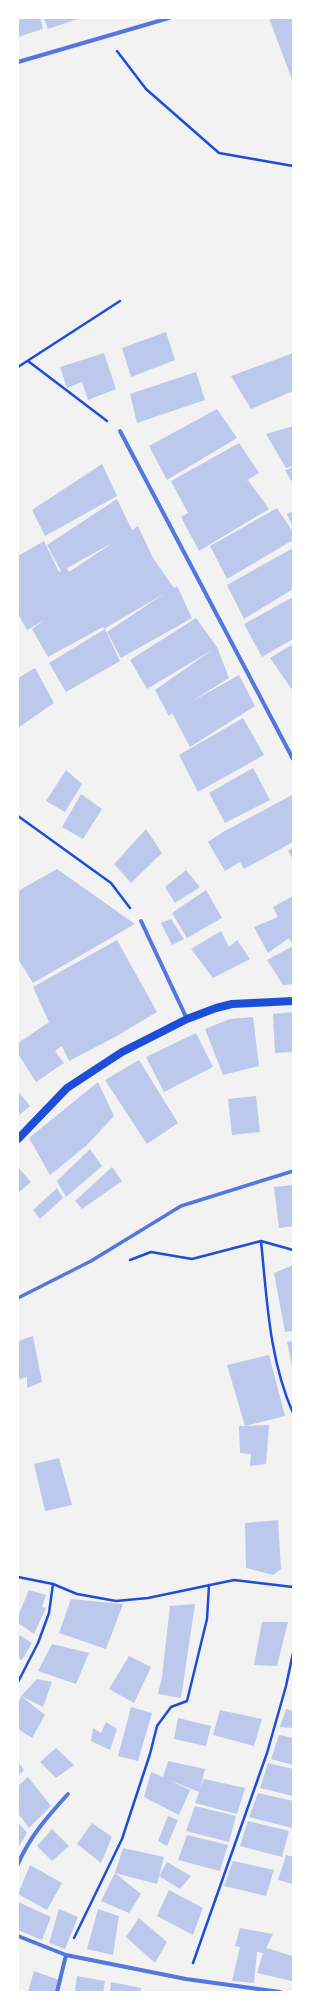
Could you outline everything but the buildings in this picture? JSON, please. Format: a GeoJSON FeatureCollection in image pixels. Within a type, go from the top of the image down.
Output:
{"type":"FeatureCollection","features":[{"type":"Feature","properties":{"kind":"main road"},"geometry":{"type":"LineString","coordinates":[[18,1139],[67,1088],[122,1052],[187,1019],[216,1008],[232,1004],[293,1001]]}},
{"type":"Feature","properties":{"kind":"street"},"geometry":{"type":"LineString","coordinates":[[18,62],[169,18]]}},
{"type":"Feature","properties":{"kind":"street"},"geometry":{"type":"LineString","coordinates":[[120,430],[293,759]]}},
{"type":"Feature","properties":{"kind":"street"},"geometry":{"type":"LineString","coordinates":[[141,920],[187,1019]]}},
{"type":"Feature","properties":{"kind":"street"},"geometry":{"type":"LineString","coordinates":[[18,1298],[90,1261],[181,1206],[293,1171]]}},
{"type":"Feature","properties":{"kind":"street"},"geometry":{"type":"LineString","coordinates":[[18,1864],[29,1841],[40,1825],[68,1794]]}},
{"type":"Feature","properties":{"kind":"street"},"geometry":{"type":"LineString","coordinates":[[18,1936],[66,1955],[186,1979],[280,1992]]}},
{"type":"Feature","properties":{"kind":"street"},"geometry":{"type":"LineString","coordinates":[[57,1992],[66,1955]]}},
{"type":"Feature","properties":{"kind":"path"},"geometry":{"type":"LineString","coordinates":[[106,37],[146,89],[219,153],[293,166]]}},
{"type":"Feature","properties":{"kind":"path"},"geometry":{"type":"LineString","coordinates":[[18,367],[120,301]]}},
{"type":"Feature","properties":{"kind":"path"},"geometry":{"type":"LineString","coordinates":[[28,361],[120,430]]}},
{"type":"Feature","properties":{"kind":"path"},"geometry":{"type":"LineString","coordinates":[[18,816],[110,883],[141,920]]}},
{"type":"Feature","properties":{"kind":"path"},"geometry":{"type":"LineString","coordinates":[[261,1242],[271,1339],[278,1370],[293,1413]]}},
{"type":"Feature","properties":{"kind":"path"},"geometry":{"type":"LineString","coordinates":[[128,1260],[150,1252],[192,1259],[261,1242],[293,1250]]}},
{"type":"Feature","properties":{"kind":"path"},"geometry":{"type":"LineString","coordinates":[[18,1577],[53,1584],[77,1594],[116,1601],[148,1598],[234,1580],[293,1587]]}},
{"type":"Feature","properties":{"kind":"path"},"geometry":{"type":"LineString","coordinates":[[18,1682],[38,1643],[49,1613],[53,1584]]}},
{"type":"Feature","properties":{"kind":"path"},"geometry":{"type":"LineString","coordinates":[[66,1955],[122,1839],[150,1754],[157,1726],[171,1707],[187,1701],[207,1619],[209,1585]]}},
{"type":"Feature","properties":{"kind":"path"},"geometry":{"type":"LineString","coordinates":[[186,1979],[206,1929],[239,1828],[267,1753],[286,1686],[293,1653]]}}]}
